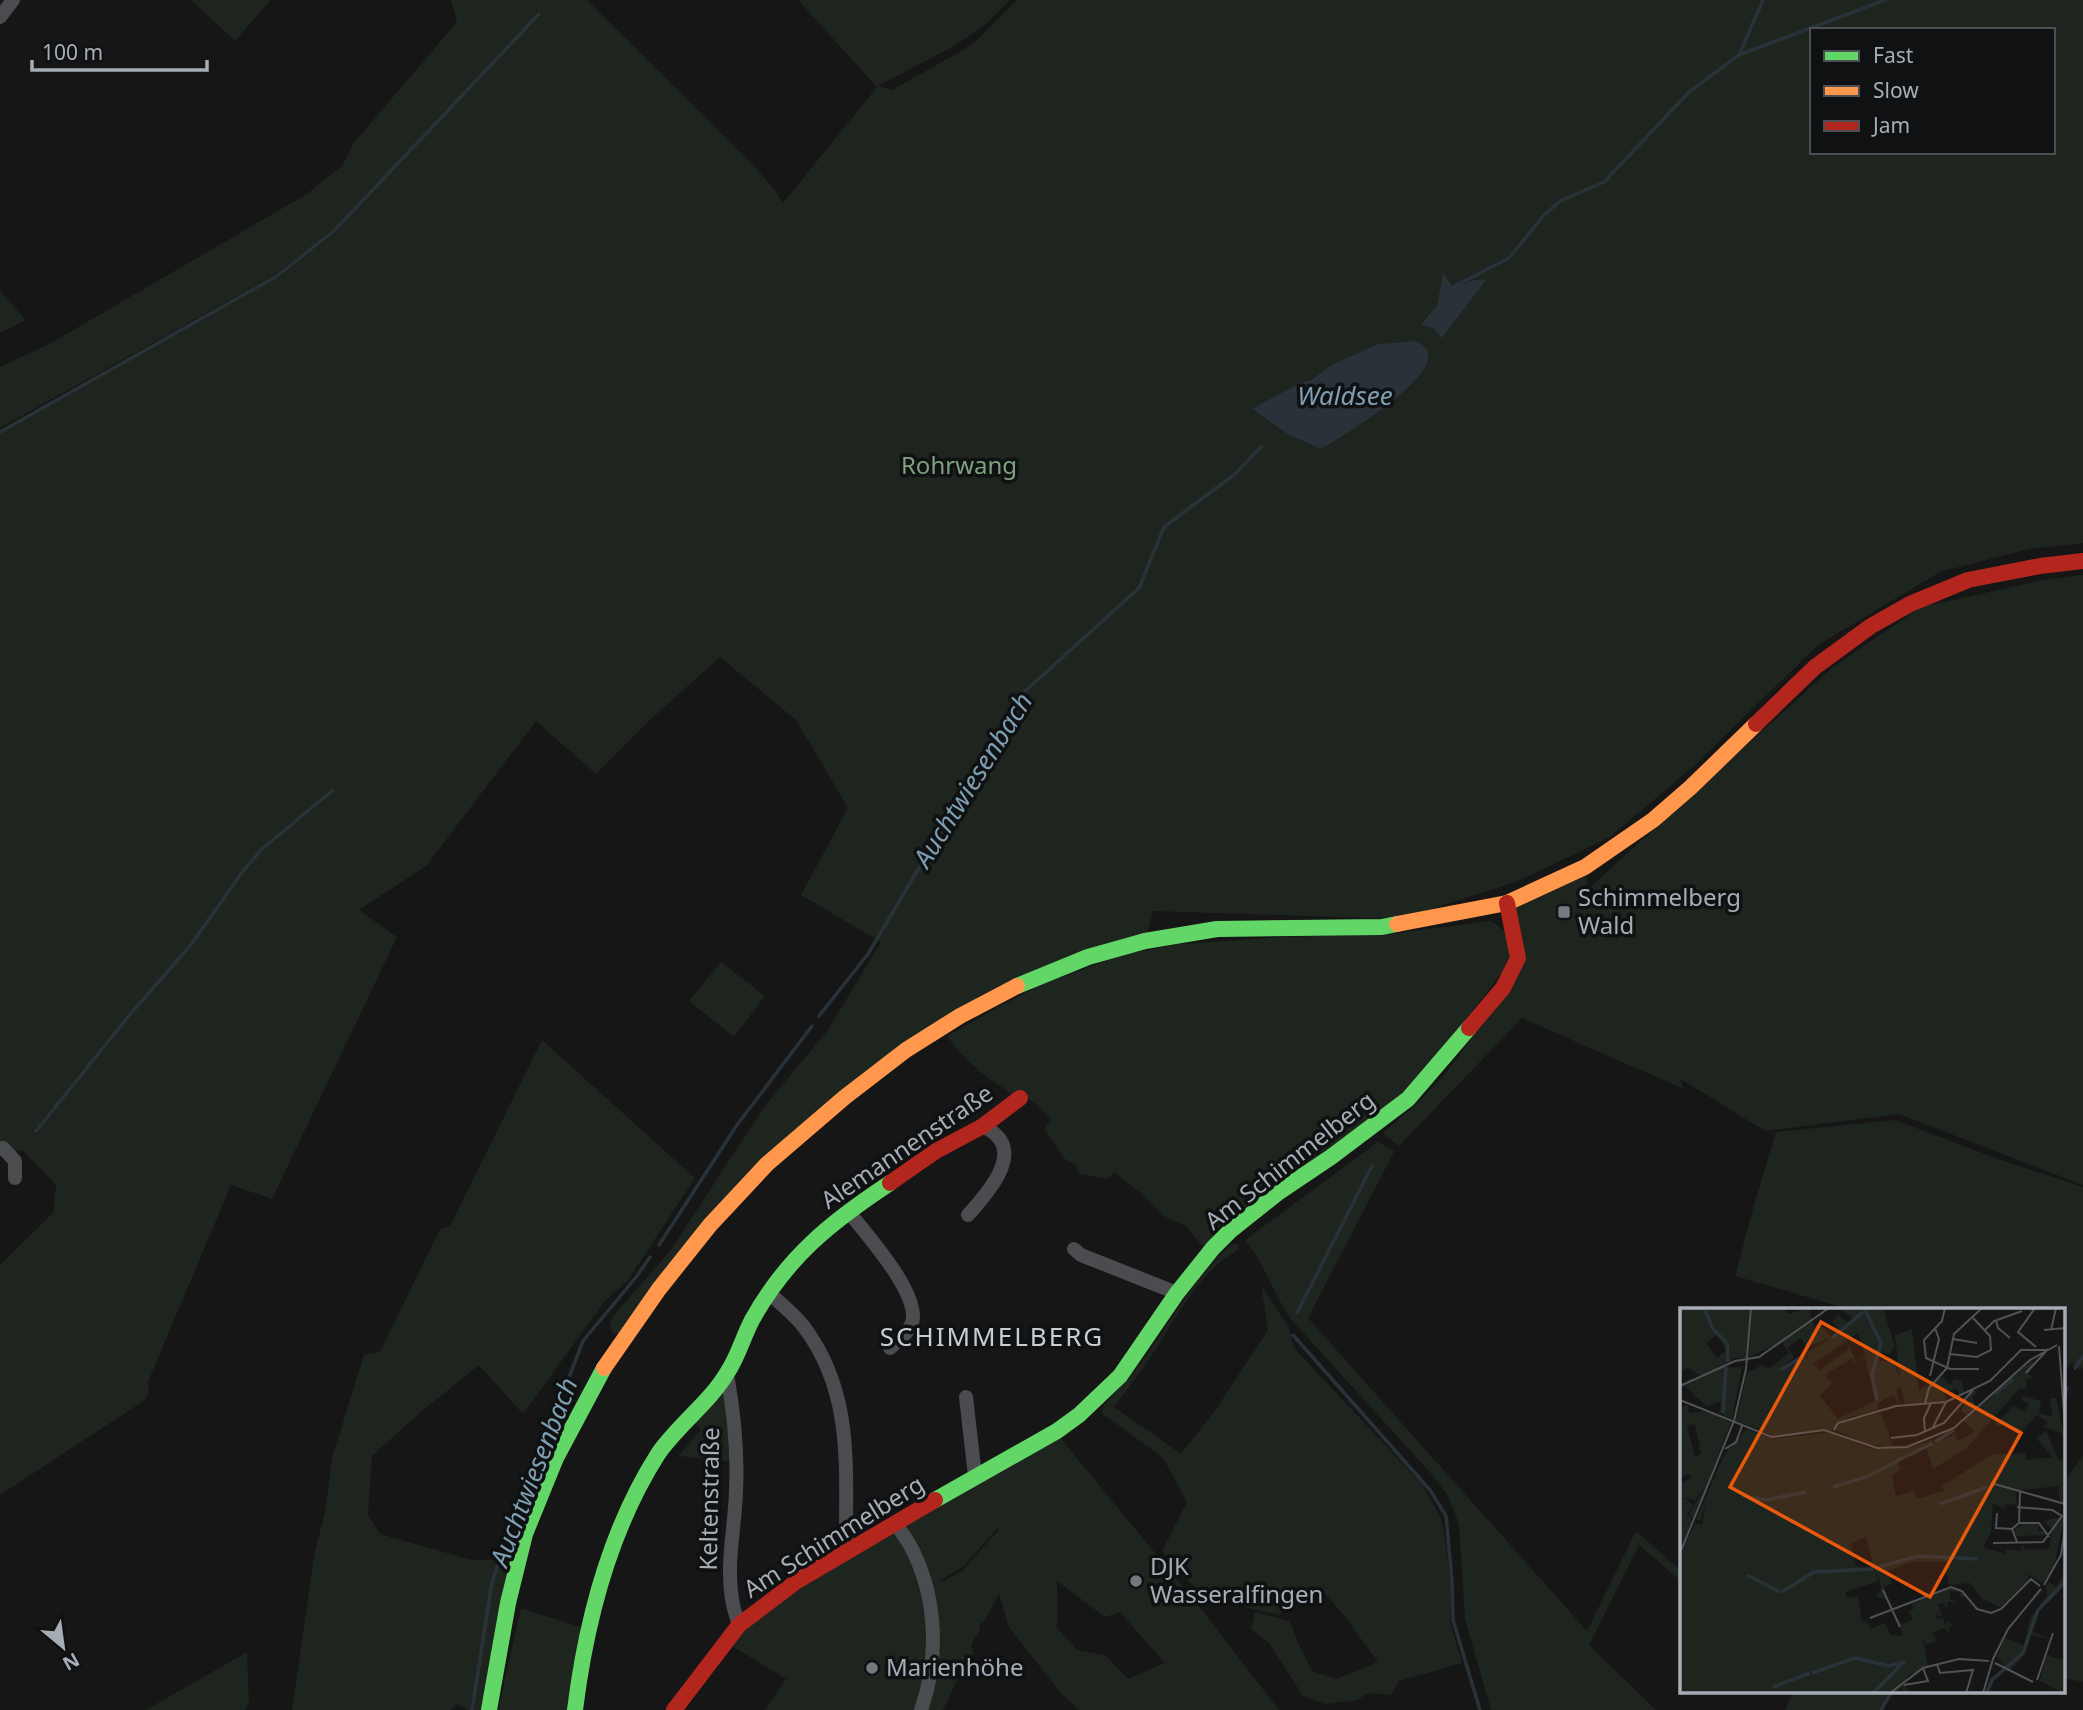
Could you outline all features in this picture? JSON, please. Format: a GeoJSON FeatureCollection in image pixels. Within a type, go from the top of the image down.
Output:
{"type":"FeatureCollection","features":[{"type":"Feature","properties":{"kind":"street"},"geometry":{"type":"LineString","coordinates":[[0,16],[13,0]]}},
{"type":"Feature","properties":{"kind":"street"},"geometry":{"type":"LineString","coordinates":[[489,1710],[508,1604],[525,1534],[556,1458],[613,1354],[710,1224],[767,1164],[845,1097],[906,1050],[960,1016],[1024,982],[1088,957],[1144,940],[1217,929],[1382,927],[1507,903],[1585,867],[1653,820],[1815,667],[1871,626],[1910,604],[1968,580],[2083,561]]}},
{"type":"Feature","properties":{"kind":"street","name":"Am Schimmelberg"},"geometry":{"type":"LineString","coordinates":[[674,1710],[738,1625],[797,1581],[1057,1431],[1079,1415],[1120,1376],[1178,1293],[1213,1248],[1230,1231],[1279,1192],[1408,1099],[1503,988],[1517,958],[1507,903]]}},
{"type":"Feature","properties":{"kind":"street","name":"Alemannenstraße"},"geometry":{"type":"LineString","coordinates":[[575,1710],[581,1661],[611,1547],[659,1453],[727,1374],[753,1319],[787,1268],[819,1234],[848,1210],[936,1151],[983,1126],[1020,1098]]}},
{"type":"Feature","properties":{"kind":"street"},"geometry":{"type":"LineString","coordinates":[[968,1215],[1001,1171],[1005,1157],[1000,1138],[983,1126]]}},
{"type":"Feature","properties":{"kind":"street"},"geometry":{"type":"LineString","coordinates":[[0,1149],[3,1148],[15,1161],[15,1178]]}},
{"type":"Feature","properties":{"kind":"street"},"geometry":{"type":"LineString","coordinates":[[848,1210],[893,1269],[910,1301],[913,1321],[908,1331],[890,1348]]}},
{"type":"Feature","properties":{"kind":"street"},"geometry":{"type":"LineString","coordinates":[[1074,1249],[1081,1255],[1178,1293]]}},
{"type":"Feature","properties":{"kind":"street"},"geometry":{"type":"LineString","coordinates":[[769,1293],[803,1325],[820,1351],[841,1406],[846,1447],[846,1536],[849,1550]]}},
{"type":"Feature","properties":{"kind":"street","name":"Keltenstraße"},"geometry":{"type":"LineString","coordinates":[[727,1374],[734,1413],[737,1462],[730,1555],[732,1599],[738,1625]]}},
{"type":"Feature","properties":{"kind":"street"},"geometry":{"type":"LineString","coordinates":[[966,1397],[975,1476]]}},
{"type":"Feature","properties":{"kind":"street"},"geometry":{"type":"LineString","coordinates":[[896,1524],[914,1552],[926,1587],[934,1628],[932,1666],[921,1710]]}},
{"type":"Feature","properties":{"kind":"green space"},"geometry":{"type":"Polygon","coordinates":[[[191,0],[271,0],[235,41],[191,0]]]}},
{"type":"Feature","properties":{"kind":"green space","name":"Rohrwang"},"geometry":{"type":"Polygon","coordinates":[[[451,0],[587,0],[754,166],[783,203],[877,87],[798,0],[1010,0],[986,24],[956,45],[878,86],[892,90],[972,45],[1017,0],[2083,0],[2083,543],[2029,549],[1940,572],[1818,645],[1696,764],[1610,837],[1516,882],[1399,919],[1153,911],[1147,933],[1056,961],[849,1085],[621,1333],[613,1334],[609,1325],[614,1315],[671,1250],[769,1101],[828,1030],[881,942],[801,895],[848,808],[796,720],[720,657],[649,721],[596,774],[536,721],[427,865],[359,910],[397,937],[272,1199],[231,1185],[148,1382],[149,1392],[145,1400],[0,1495],[0,1265],[53,1213],[56,1185],[22,1150],[0,1153],[0,432],[280,276],[338,230],[458,101],[335,230],[276,274],[0,428],[0,367],[51,343],[307,194],[343,165],[353,144],[457,22],[451,0]],[[1443,274],[1437,306],[1420,324],[1433,328],[1443,337],[1485,281],[1474,280],[1453,287],[1443,274]],[[1414,341],[1378,344],[1331,365],[1311,380],[1294,386],[1253,410],[1286,433],[1414,341]]]}},
{"type":"Feature","properties":{"kind":"green space"},"geometry":{"type":"Polygon","coordinates":[[[0,291],[26,320],[0,333],[0,291]]]}},
{"type":"Feature","properties":{"kind":"green space"},"geometry":{"type":"Polygon","coordinates":[[[2083,575],[2083,1185],[1899,1114],[1765,1131],[1679,1078],[1684,1089],[1522,1018],[1399,1146],[1383,1133],[1441,1079],[1517,978],[1512,905],[1586,871],[1588,889],[1832,668],[1921,607],[2044,580],[2083,575]]]}},
{"type":"Feature","properties":{"kind":"green space"},"geometry":{"type":"Polygon","coordinates":[[[1491,921],[1505,931],[1510,955],[1503,971],[1443,1049],[1401,1096],[1220,1226],[1204,1248],[1186,1226],[1164,1216],[1114,1172],[1107,1179],[1079,1174],[1076,1165],[1065,1159],[1045,1131],[1052,1120],[1024,1096],[1015,1098],[987,1077],[965,1058],[947,1036],[1047,982],[1125,954],[1181,944],[1389,934],[1491,921]]]}},
{"type":"Feature","properties":{"kind":"green space"},"geometry":{"type":"Polygon","coordinates":[[[721,962],[765,996],[734,1037],[689,1001],[721,962]]]}},
{"type":"Feature","properties":{"kind":"green space"},"geometry":{"type":"Polygon","coordinates":[[[542,1040],[695,1178],[628,1280],[604,1302],[523,1414],[479,1365],[372,1456],[368,1515],[380,1534],[472,1560],[519,1559],[489,1710],[467,1710],[457,1703],[451,1710],[292,1710],[314,1556],[326,1507],[332,1458],[364,1355],[380,1352],[440,1229],[450,1226],[542,1040]]]}},
{"type":"Feature","properties":{"kind":"green space"},"geometry":{"type":"Polygon","coordinates":[[[1895,1120],[1998,1159],[2083,1187],[2083,1368],[2080,1370],[2071,1362],[2066,1371],[2066,1308],[1845,1308],[1735,1276],[1776,1132],[1895,1120]]]}},
{"type":"Feature","properties":{"kind":"green space"},"geometry":{"type":"Polygon","coordinates":[[[1378,1142],[1393,1150],[1308,1318],[1587,1631],[1636,1531],[1680,1568],[1680,1580],[1639,1545],[1589,1645],[1656,1710],[1491,1710],[1465,1619],[1459,1524],[1448,1496],[1434,1477],[1291,1319],[1245,1240],[1378,1142]]]}},
{"type":"Feature","properties":{"kind":"green space"},"geometry":{"type":"Polygon","coordinates":[[[1232,1244],[1238,1244],[1239,1249],[1211,1270],[1199,1284],[1114,1407],[1181,1454],[1216,1409],[1268,1330],[1261,1285],[1289,1328],[1294,1348],[1422,1484],[1442,1520],[1451,1581],[1450,1623],[1462,1663],[1399,1681],[1391,1695],[1369,1693],[1356,1700],[1325,1704],[1303,1696],[1269,1643],[1251,1629],[1255,1612],[1290,1621],[1312,1671],[1336,1679],[1378,1662],[1320,1588],[1314,1588],[1287,1601],[1280,1615],[1224,1602],[1207,1602],[1162,1551],[1187,1502],[1163,1458],[1102,1413],[1104,1405],[1140,1364],[1194,1286],[1232,1244]]]}},
{"type":"Feature","properties":{"kind":"green space"},"geometry":{"type":"Polygon","coordinates":[[[727,1374],[737,1462],[679,1456],[701,1429],[688,1417],[727,1374]]]}},
{"type":"Feature","properties":{"kind":"green space"},"geometry":{"type":"Polygon","coordinates":[[[1057,1434],[1202,1610],[1279,1710],[1079,1710],[1059,1691],[1009,1627],[999,1594],[979,1627],[971,1645],[974,1654],[969,1655],[943,1710],[922,1710],[936,1627],[899,1524],[1057,1434]],[[998,1527],[965,1565],[939,1581],[942,1582],[962,1571],[998,1531],[998,1527]],[[1057,1581],[1057,1628],[1077,1650],[1105,1655],[1128,1679],[1165,1663],[1120,1612],[1105,1617],[1057,1581]]]}},
{"type":"Feature","properties":{"kind":"green space"},"geometry":{"type":"Polygon","coordinates":[[[2083,1455],[2083,1682],[2066,1678],[2066,1480],[2083,1455]]]}},
{"type":"Feature","properties":{"kind":"green space"},"geometry":{"type":"Polygon","coordinates":[[[896,1526],[911,1552],[932,1628],[919,1710],[765,1710],[786,1679],[727,1643],[740,1627],[896,1526]]]}},
{"type":"Feature","properties":{"kind":"green space"},"geometry":{"type":"Polygon","coordinates":[[[521,1608],[583,1628],[571,1710],[498,1710],[521,1608]]]}},
{"type":"Feature","properties":{"kind":"green space"},"geometry":{"type":"Polygon","coordinates":[[[247,1652],[249,1702],[245,1710],[146,1710],[247,1652]]]}},
{"type":"Feature","properties":{"kind":"green space"},"geometry":{"type":"Polygon","coordinates":[[[1794,1692],[1891,1692],[1881,1710],[1785,1710],[1794,1692]]]}},
{"type":"Feature","properties":{"kind":"water"},"geometry":{"type":"Polygon","coordinates":[[[1443,273],[1453,287],[1474,280],[1486,280],[1442,338],[1433,328],[1420,325],[1437,306],[1443,273]]]}},
{"type":"Feature","properties":{"kind":"water","name":"Waldsee"},"geometry":{"type":"Polygon","coordinates":[[[1414,341],[1427,351],[1426,364],[1415,381],[1351,431],[1321,449],[1286,433],[1252,409],[1294,386],[1311,380],[1331,365],[1378,344],[1414,341]]]}},
{"type":"Feature","properties":{"kind":"waterway"},"geometry":{"type":"LineString","coordinates":[[1739,55],[1763,0]]}},
{"type":"Feature","properties":{"kind":"waterway","name":"Auchtwiesenbach"},"geometry":{"type":"LineString","coordinates":[[1811,28],[1885,0]]}},
{"type":"Feature","properties":{"kind":"waterway"},"geometry":{"type":"LineString","coordinates":[[0,432],[277,276],[335,230],[539,14]]}},
{"type":"Feature","properties":{"kind":"waterway","name":"Auchtwiesenbach"},"geometry":{"type":"LineString","coordinates":[[1453,287],[1509,258],[1543,216],[1560,201],[1604,182],[1689,92],[1739,55],[1810,28]]}},
{"type":"Feature","properties":{"kind":"waterway","name":"Auchtwiesenbach"},"geometry":{"type":"LineString","coordinates":[[819,1016],[868,954],[1022,694],[1139,588],[1164,527],[1235,474],[1262,446]]}},
{"type":"Feature","properties":{"kind":"waterway"},"geometry":{"type":"LineString","coordinates":[[36,1131],[127,1018],[190,946],[243,871],[262,849],[333,790]]}},
{"type":"Feature","properties":{"kind":"waterway","name":"Auchtwiesenbach"},"geometry":{"type":"LineString","coordinates":[[659,1245],[737,1125],[812,1026]]}},
{"type":"Feature","properties":{"kind":"waterway"},"geometry":{"type":"LineString","coordinates":[[1297,1313],[1372,1166]]}},
{"type":"Feature","properties":{"kind":"waterway","name":"Auchtwiesenbach"},"geometry":{"type":"LineString","coordinates":[[472,1710],[492,1582],[583,1341],[650,1257]]}},
{"type":"Feature","properties":{"kind":"waterway"},"geometry":{"type":"LineString","coordinates":[[1293,1335],[1430,1490],[1446,1516],[1453,1620],[1480,1710]]}},
{"type":"Feature","properties":{"kind":"waterway"},"geometry":{"type":"LineString","coordinates":[[2075,1368],[2083,1356]]}},
{"type":"Feature","properties":{"kind":"waterway"},"geometry":{"type":"LineString","coordinates":[[1881,1710],[1891,1692]]}},
{"type":"Feature","properties":{"kind":"traffic: fast"},"geometry":{"type":"LineString","coordinates":[[1017,986],[1088,957],[1145,941],[1217,929],[1382,927],[1397,924]]}},
{"type":"Feature","properties":{"kind":"traffic: fast"},"geometry":{"type":"LineString","coordinates":[[935,1500],[1057,1431],[1079,1415],[1120,1376],[1177,1293],[1230,1231],[1279,1192],[1408,1099],[1469,1028]]}},
{"type":"Feature","properties":{"kind":"traffic: fast"},"geometry":{"type":"LineString","coordinates":[[575,1710],[586,1643],[602,1578],[626,1514],[658,1454],[720,1384],[731,1367],[752,1320],[795,1259],[848,1212],[890,1183]]}},
{"type":"Feature","properties":{"kind":"traffic: fast"},"geometry":{"type":"LineString","coordinates":[[489,1710],[508,1603],[525,1534],[556,1458],[604,1368]]}},
{"type":"Feature","properties":{"kind":"traffic: slow"},"geometry":{"type":"LineString","coordinates":[[1397,924],[1507,903],[1585,867],[1653,820],[1756,724]]}},
{"type":"Feature","properties":{"kind":"traffic: slow"},"geometry":{"type":"LineString","coordinates":[[604,1368],[659,1289],[710,1225],[767,1164],[845,1097],[906,1050],[960,1016],[1017,986]]}},
{"type":"Feature","properties":{"kind":"traffic: jam"},"geometry":{"type":"LineString","coordinates":[[1756,724],[1815,667],[1871,626],[1910,604],[1968,580],[2083,561]]}},
{"type":"Feature","properties":{"kind":"traffic: jam"},"geometry":{"type":"LineString","coordinates":[[1469,1028],[1503,988],[1518,958],[1507,903]]}},
{"type":"Feature","properties":{"kind":"traffic: jam"},"geometry":{"type":"LineString","coordinates":[[890,1183],[936,1151],[983,1126],[1020,1098]]}},
{"type":"Feature","properties":{"kind":"traffic: jam"},"geometry":{"type":"LineString","coordinates":[[674,1710],[739,1625],[797,1581],[935,1500]]}},
{"type":"Feature","properties":{"kind":"place","name":"Schimmelberg Wald"},"geometry":{"type":"Point","coordinates":[1564,912]}},
{"type":"Feature","properties":{"kind":"place","name":"DJK Wasseralfingen"},"geometry":{"type":"Point","coordinates":[1136,1581]}},
{"type":"Feature","properties":{"kind":"place","name":"Marienhöhe"},"geometry":{"type":"Point","coordinates":[872,1668]}},
{"type":"Feature","properties":{"kind":"district","name":"SCHIMMELBERG"},"geometry":{"type":"Point","coordinates":[992,1337]}}]}
